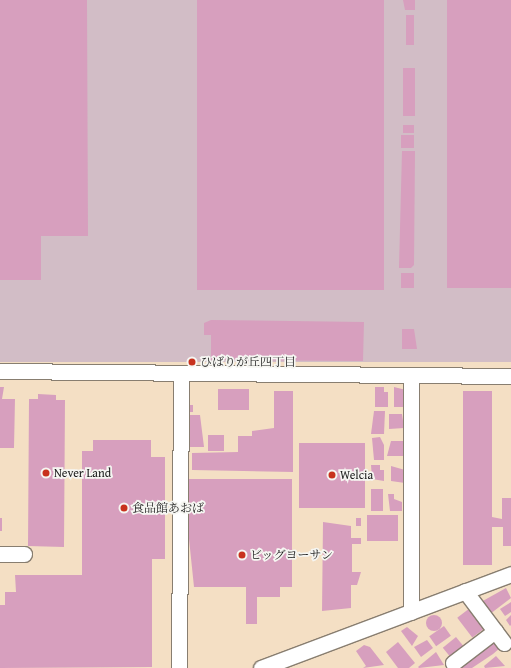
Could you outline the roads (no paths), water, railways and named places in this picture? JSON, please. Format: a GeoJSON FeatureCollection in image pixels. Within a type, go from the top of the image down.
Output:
{"type":"FeatureCollection","features":[{"type":"Feature","properties":{"kind":"street"},"geometry":{"type":"LineString","coordinates":[[0,372],[511,376]]}},
{"type":"Feature","properties":{"kind":"street"},"geometry":{"type":"LineString","coordinates":[[180,668],[181,373]]}},
{"type":"Feature","properties":{"kind":"street"},"geometry":{"type":"LineString","coordinates":[[411,376],[411,612]]}},
{"type":"Feature","properties":{"kind":"street"},"geometry":{"type":"LineString","coordinates":[[0,554],[24,554]]}},
{"type":"Feature","properties":{"kind":"street"},"geometry":{"type":"LineString","coordinates":[[261,668],[511,574]]}},
{"type":"Feature","properties":{"kind":"street"},"geometry":{"type":"LineString","coordinates":[[465,591],[504,643]]}},
{"type":"Feature","properties":{"kind":"street"},"geometry":{"type":"LineString","coordinates":[[453,663],[495,631]]}},
{"type":"Feature","properties":{"kind":"place","name":"ひばりが丘四丁目"},"geometry":{"type":"Point","coordinates":[192,362]}},
{"type":"Feature","properties":{"kind":"place","name":"Never Land"},"geometry":{"type":"Point","coordinates":[46,473]}},
{"type":"Feature","properties":{"kind":"place","name":"Welcia"},"geometry":{"type":"Point","coordinates":[332,475]}},
{"type":"Feature","properties":{"kind":"place","name":"食品館あおば"},"geometry":{"type":"Point","coordinates":[124,508]}},
{"type":"Feature","properties":{"kind":"place","name":"ビッグヨーサン"},"geometry":{"type":"Point","coordinates":[242,555]}}]}
